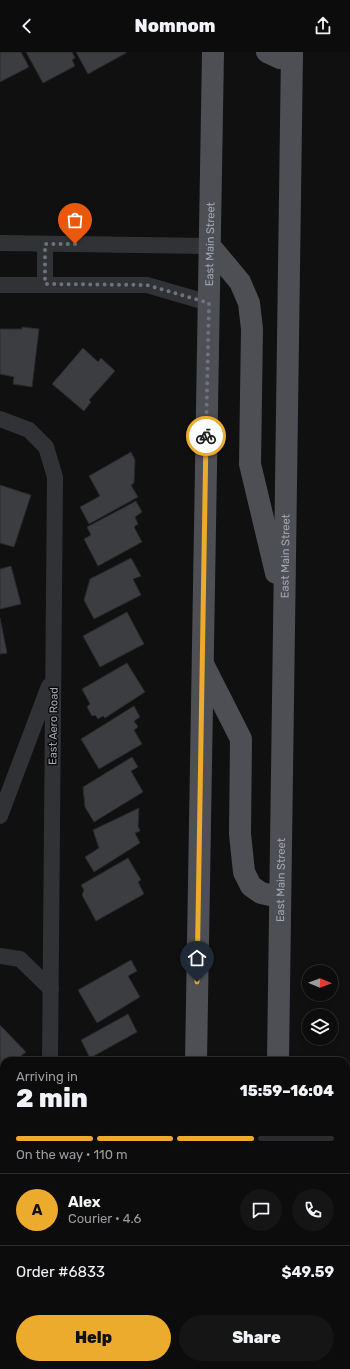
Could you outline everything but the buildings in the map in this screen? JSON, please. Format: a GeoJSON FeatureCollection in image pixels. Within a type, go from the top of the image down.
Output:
{"type":"FeatureCollection","features":[{"type":"Feature","properties":{"kind":"main road","name":"East Main Street"},"geometry":{"type":"LineString","coordinates":[[196,1057],[213,52]]}},
{"type":"Feature","properties":{"kind":"main road"},"geometry":{"type":"LineString","coordinates":[[267,52],[280,58],[292,55]]}},
{"type":"Feature","properties":{"kind":"main road","name":"East Main Street"},"geometry":{"type":"LineString","coordinates":[[278,1057],[283,606],[292,55]]}},
{"type":"Feature","properties":{"kind":"main road"},"geometry":{"type":"LineString","coordinates":[[210,246],[240,282],[249,304],[252,329],[250,464],[283,606]]}},
{"type":"Feature","properties":{"kind":"main road"},"geometry":{"type":"LineString","coordinates":[[202,663],[241,739],[240,834],[244,872],[251,886],[261,893],[280,897]]}},
{"type":"Feature","properties":{"kind":"lane"},"geometry":{"type":"LineString","coordinates":[[0,243],[210,246]]}},
{"type":"Feature","properties":{"kind":"lane"},"geometry":{"type":"LineString","coordinates":[[45,244],[45,284]]}},
{"type":"Feature","properties":{"kind":"lane"},"geometry":{"type":"LineString","coordinates":[[0,284],[147,285],[209,303]]}},
{"type":"Feature","properties":{"kind":"lane","name":"East Aero Road"},"geometry":{"type":"LineString","coordinates":[[0,419],[29,430],[46,447],[55,477],[50,1057]]}},
{"type":"Feature","properties":{"kind":"lane"},"geometry":{"type":"LineString","coordinates":[[0,816],[53,675]]}},
{"type":"Feature","properties":{"kind":"lane"},"geometry":{"type":"LineString","coordinates":[[0,956],[20,959],[50,989]]}},
{"type":"Feature","properties":{"kind":"way so far"},"geometry":{"type":"LineString","coordinates":[[75,244],[45,244],[45,284],[147,285],[209,303],[206,436]]}},
{"type":"Feature","properties":{"kind":"route"},"geometry":{"type":"LineString","coordinates":[[197,982],[206,436]]}}]}
